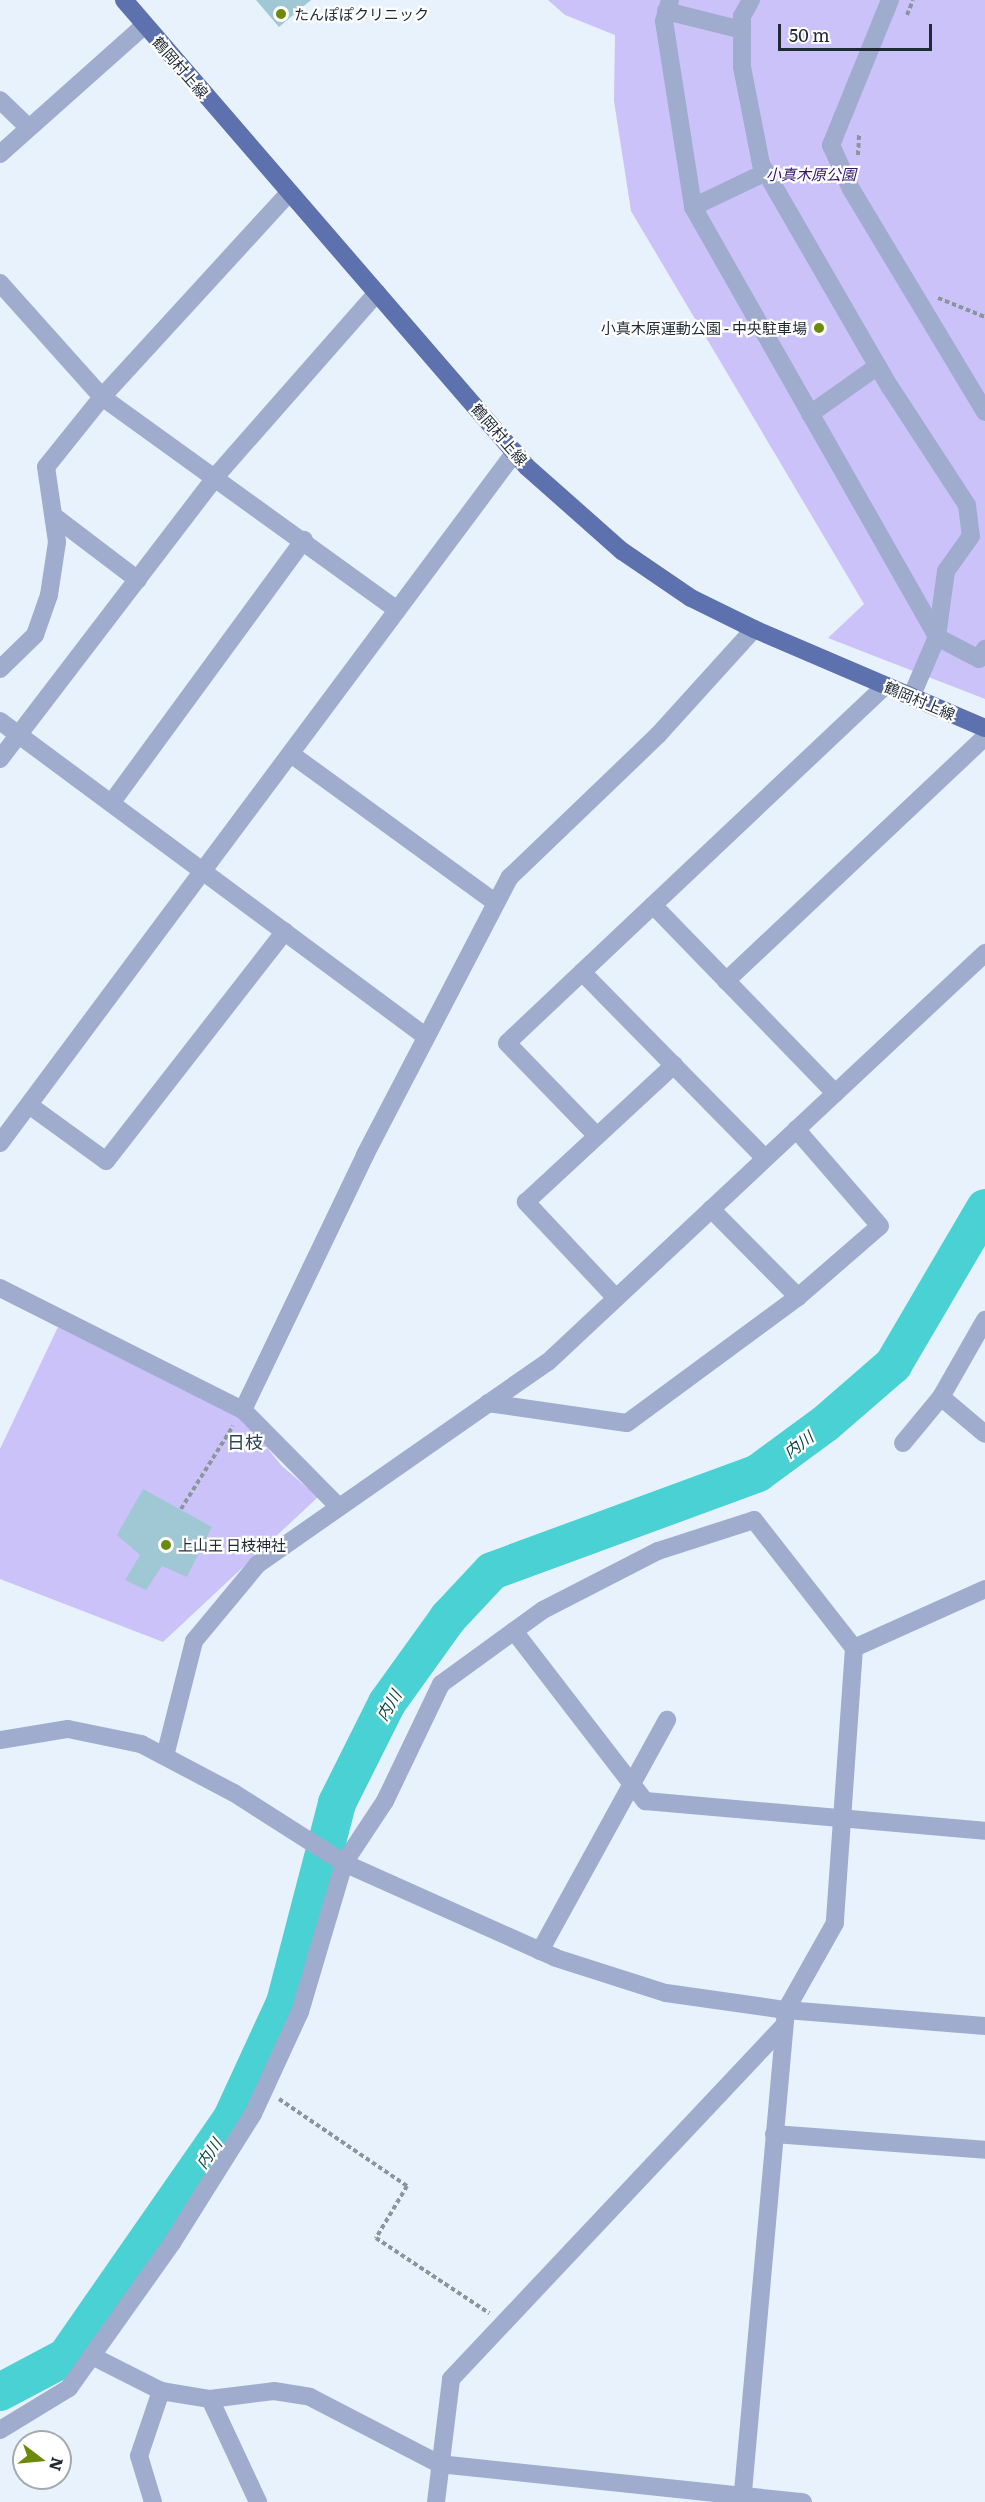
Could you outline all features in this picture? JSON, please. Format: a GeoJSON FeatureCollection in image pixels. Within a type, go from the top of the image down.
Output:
{"type":"FeatureCollection","features":[{"type":"Feature","properties":{"kind":"main road","name":"鶴岡村上線"},"geometry":{"type":"LineString","coordinates":[[124,0],[515,452],[622,551],[691,598],[754,629],[985,728]]}},
{"type":"Feature","properties":{"kind":"street"},"geometry":{"type":"LineString","coordinates":[[751,0],[742,30],[742,67],[766,172],[878,366],[967,505],[971,536],[946,571],[937,637],[912,696]]}},
{"type":"Feature","properties":{"kind":"street"},"geometry":{"type":"LineString","coordinates":[[890,0],[831,145],[910,286],[985,412]]}},
{"type":"Feature","properties":{"kind":"street"},"geometry":{"type":"LineString","coordinates":[[742,30],[668,5],[693,207],[937,637],[979,659],[985,649]]}},
{"type":"Feature","properties":{"kind":"street"},"geometry":{"type":"LineString","coordinates":[[0,154],[145,25]]}},
{"type":"Feature","properties":{"kind":"street"},"geometry":{"type":"LineString","coordinates":[[0,100],[29,128]]}},
{"type":"Feature","properties":{"kind":"street"},"geometry":{"type":"LineString","coordinates":[[693,207],[766,172]]}},
{"type":"Feature","properties":{"kind":"street"},"geometry":{"type":"LineString","coordinates":[[0,669],[35,636],[50,595],[55,517],[46,467],[102,397],[289,193]]}},
{"type":"Feature","properties":{"kind":"street"},"geometry":{"type":"LineString","coordinates":[[0,284],[102,397],[216,476],[397,610]]}},
{"type":"Feature","properties":{"kind":"street"},"geometry":{"type":"LineString","coordinates":[[0,759],[216,476],[377,293]]}},
{"type":"Feature","properties":{"kind":"street"},"geometry":{"type":"LineString","coordinates":[[810,414],[878,366]]}},
{"type":"Feature","properties":{"kind":"street"},"geometry":{"type":"LineString","coordinates":[[0,1143],[515,452]]}},
{"type":"Feature","properties":{"kind":"street"},"geometry":{"type":"LineString","coordinates":[[55,517],[138,580]]}},
{"type":"Feature","properties":{"kind":"street"},"geometry":{"type":"LineString","coordinates":[[112,802],[304,540]]}},
{"type":"Feature","properties":{"kind":"street"},"geometry":{"type":"LineString","coordinates":[[243,1410],[425,1036],[510,877],[658,735],[754,629]]}},
{"type":"Feature","properties":{"kind":"street"},"geometry":{"type":"LineString","coordinates":[[597,1136],[507,1042],[885,686]]}},
{"type":"Feature","properties":{"kind":"street"},"geometry":{"type":"LineString","coordinates":[[0,721],[20,733],[425,1036]]}},
{"type":"Feature","properties":{"kind":"street"},"geometry":{"type":"LineString","coordinates":[[726,981],[985,737]]}},
{"type":"Feature","properties":{"kind":"street"},"geometry":{"type":"LineString","coordinates":[[291,754],[496,903]]}},
{"type":"Feature","properties":{"kind":"street"},"geometry":{"type":"LineString","coordinates":[[653,905],[834,1093]]}},
{"type":"Feature","properties":{"kind":"street"},"geometry":{"type":"LineString","coordinates":[[29,1105],[106,1161],[285,931]]}},
{"type":"Feature","properties":{"kind":"street"},"geometry":{"type":"LineString","coordinates":[[165,1756],[194,1641],[258,1563],[548,1362],[985,953]]}},
{"type":"Feature","properties":{"kind":"street"},"geometry":{"type":"LineString","coordinates":[[582,972],[765,1158]]}},
{"type":"Feature","properties":{"kind":"street"},"geometry":{"type":"LineString","coordinates":[[615,1298],[525,1202],[674,1065]]}},
{"type":"Feature","properties":{"kind":"street"},"geometry":{"type":"LineString","coordinates":[[488,1403],[627,1423],[798,1297],[880,1226],[796,1129]]}},
{"type":"Feature","properties":{"kind":"street"},"geometry":{"type":"LineString","coordinates":[[711,1209],[798,1297]]}},
{"type":"Feature","properties":{"kind":"street"},"geometry":{"type":"LineString","coordinates":[[0,1288],[243,1410],[338,1506]]}},
{"type":"Feature","properties":{"kind":"street"},"geometry":{"type":"LineString","coordinates":[[903,1443],[941,1397],[985,1320]]}},
{"type":"Feature","properties":{"kind":"street"},"geometry":{"type":"LineString","coordinates":[[941,1397],[985,1434]]}},
{"type":"Feature","properties":{"kind":"street"},"geometry":{"type":"LineString","coordinates":[[0,2430],[69,2388],[172,2243],[265,2090],[300,2012],[344,1863],[385,1801],[441,1684],[543,1610],[658,1551],[754,1520],[854,1648],[835,1923],[784,2019],[452,2379],[439,2464],[436,2502]]}},
{"type":"Feature","properties":{"kind":"street"},"geometry":{"type":"LineString","coordinates":[[854,1648],[985,1589]]}},
{"type":"Feature","properties":{"kind":"street"},"geometry":{"type":"LineString","coordinates":[[514,1631],[630,1786],[645,1801],[985,1831]]}},
{"type":"Feature","properties":{"kind":"street"},"geometry":{"type":"LineString","coordinates":[[540,1951],[667,1720]]}},
{"type":"Feature","properties":{"kind":"street"},"geometry":{"type":"LineString","coordinates":[[0,1740],[68,1729],[141,1744],[277,1820],[344,1863],[540,1951],[666,1993],[784,2019],[985,2026]]}},
{"type":"Feature","properties":{"kind":"street"},"geometry":{"type":"LineString","coordinates":[[742,2499],[784,2019]]}},
{"type":"Feature","properties":{"kind":"street"},"geometry":{"type":"LineString","coordinates":[[774,2134],[985,2150]]}},
{"type":"Feature","properties":{"kind":"street"},"geometry":{"type":"LineString","coordinates":[[92,2356],[161,2391],[210,2399],[274,2391],[310,2397],[439,2464],[742,2499],[803,2502]]}},
{"type":"Feature","properties":{"kind":"street"},"geometry":{"type":"LineString","coordinates":[[153,2502],[139,2456],[161,2391]]}},
{"type":"Feature","properties":{"kind":"street"},"geometry":{"type":"LineString","coordinates":[[210,2399],[258,2502]]}},
{"type":"Feature","properties":{"kind":"path"},"geometry":{"type":"LineString","coordinates":[[904,21],[913,0]]}},
{"type":"Feature","properties":{"kind":"path"},"geometry":{"type":"LineString","coordinates":[[858,162],[861,126]]}},
{"type":"Feature","properties":{"kind":"path"},"geometry":{"type":"LineString","coordinates":[[910,286],[985,317]]}},
{"type":"Feature","properties":{"kind":"path"},"geometry":{"type":"LineString","coordinates":[[181,1509],[243,1410]]}},
{"type":"Feature","properties":{"kind":"path"},"geometry":{"type":"LineString","coordinates":[[265,2090],[406,2186],[376,2238],[504,2323]]}},
{"type":"Feature","properties":{"kind":"green space","name":"小真木原公園"},"geometry":{"type":"Polygon","coordinates":[[[548,0],[985,0],[985,699],[828,638],[864,604],[631,211],[614,101],[615,35],[565,15],[548,0]]]}},
{"type":"Feature","properties":{"kind":"green space"},"geometry":{"type":"Polygon","coordinates":[[[58,1327],[244,1420],[282,1466],[318,1497],[163,1642],[0,1579],[0,1449],[58,1327]]]}},
{"type":"Feature","properties":{"kind":"building","name":"たんぽぽクリニック"},"geometry":{"type":"Polygon","coordinates":[[[256,0],[311,0],[279,27],[256,0]]]}},
{"type":"Feature","properties":{"kind":"building","name":"上山王 日枝神社"},"geometry":{"type":"Polygon","coordinates":[[[143,1489],[212,1527],[187,1577],[162,1566],[146,1590],[125,1580],[140,1555],[117,1535],[143,1489]]]}},
{"type":"Feature","properties":{"kind":"waterway","name":"内川"},"geometry":{"type":"LineString","coordinates":[[0,2392],[66,2357],[232,2118],[285,2003],[337,1803],[387,1703],[448,1618],[492,1571],[758,1473],[826,1423],[893,1365],[985,1208]]}},
{"type":"Feature","properties":{"kind":"place","name":"たんぽぽクリニック"},"geometry":{"type":"Point","coordinates":[281,14]}},
{"type":"Feature","properties":{"kind":"place","name":"小真木原運動公園 - 中央駐車場"},"geometry":{"type":"Point","coordinates":[819,328]}},
{"type":"Feature","properties":{"kind":"place","name":"上山王 日枝神社"},"geometry":{"type":"Point","coordinates":[166,1545]}},
{"type":"Feature","properties":{"kind":"district","name":"日枝"},"geometry":{"type":"Point","coordinates":[245,1442]}}]}
